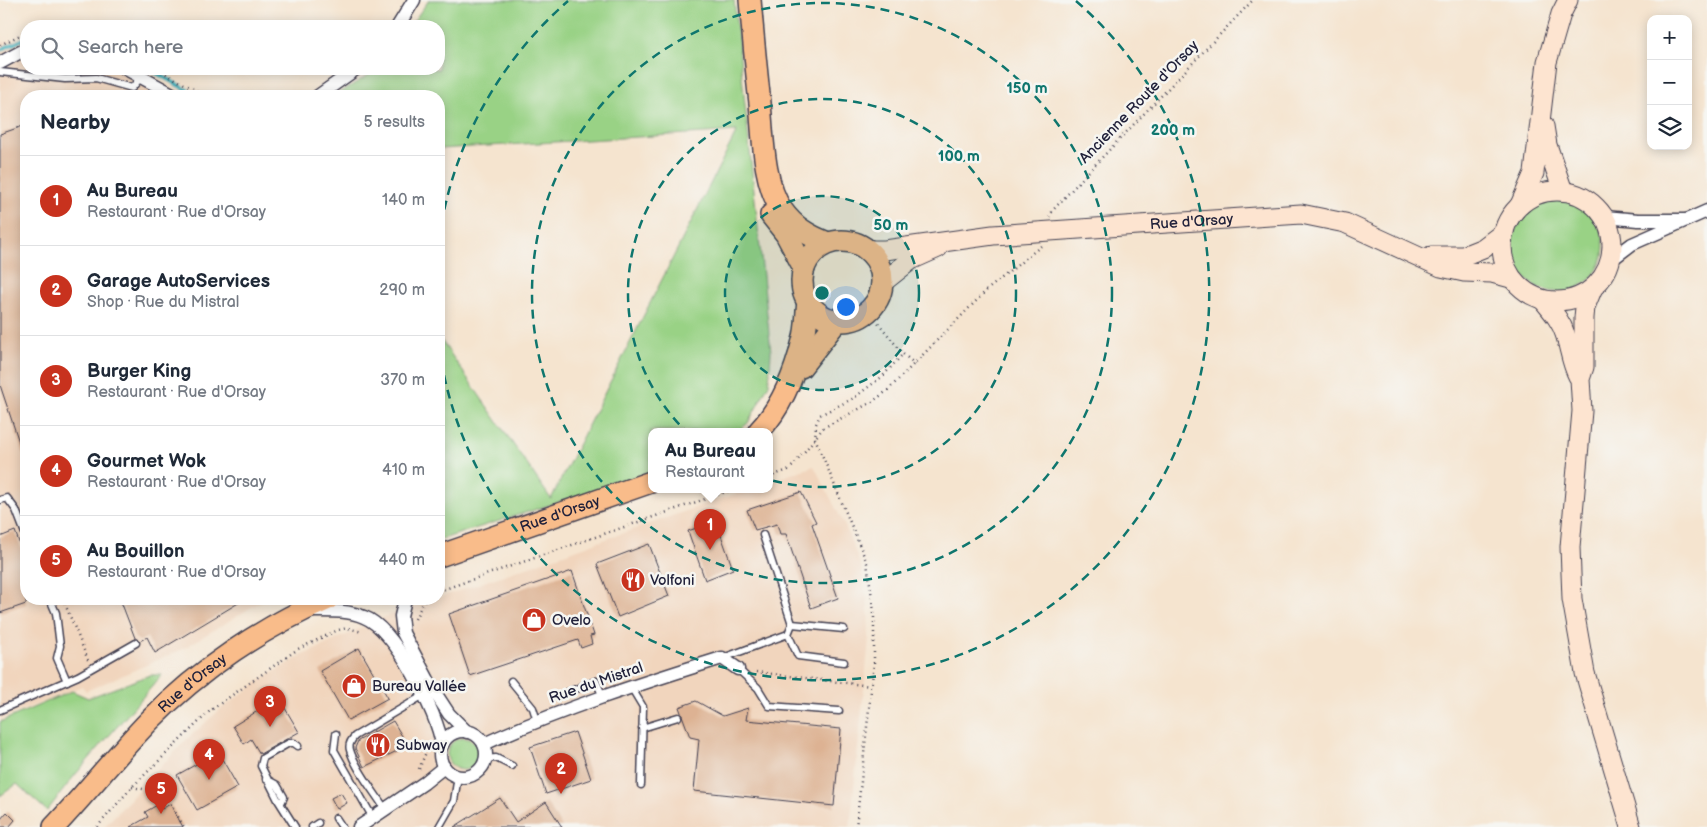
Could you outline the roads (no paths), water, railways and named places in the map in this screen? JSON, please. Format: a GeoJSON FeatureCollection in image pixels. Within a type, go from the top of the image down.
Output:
{"type":"FeatureCollection","features":[{"type":"Feature","properties":{"kind":"main road"},"geometry":{"type":"LineString","coordinates":[[750,0],[765,156],[772,189],[781,209],[807,235],[828,243],[849,241],[868,250],[876,259],[881,271],[882,283],[876,303],[869,311],[859,317],[837,321],[816,311],[808,302],[801,281],[804,268],[813,253],[828,243]]}},
{"type":"Feature","properties":{"kind":"main road"},"geometry":{"type":"LineString","coordinates":[[1520,205],[1534,173],[1547,62],[1561,14],[1568,0]]}},
{"type":"Feature","properties":{"kind":"main road"},"geometry":{"type":"LineString","coordinates":[[1542,115],[1547,145],[1562,191]]}},
{"type":"Feature","properties":{"kind":"main road"},"geometry":{"type":"LineString","coordinates":[[765,156],[764,191],[772,216],[786,234],[804,268]]}},
{"type":"Feature","properties":{"kind":"main road"},"geometry":{"type":"LineString","coordinates":[[1562,191],[1587,200],[1604,217],[1612,238],[1611,260],[1605,276],[1592,290],[1578,298],[1563,302],[1543,300],[1521,289],[1511,278],[1504,263],[1502,248],[1504,232],[1509,218],[1520,205],[1532,197],[1547,192],[1562,191]]}},
{"type":"Feature","properties":{"kind":"main road","name":"Rue d'Orsay"},"geometry":{"type":"LineString","coordinates":[[868,250],[885,250],[1011,234],[1301,214],[1345,223],[1422,257],[1432,264],[1453,270],[1492,273],[1511,278]]}},
{"type":"Feature","properties":{"kind":"main road"},"geometry":{"type":"LineString","coordinates":[[1422,257],[1463,256],[1483,248],[1504,232]]}},
{"type":"Feature","properties":{"kind":"main road","name":"Rue d'Orsay"},"geometry":{"type":"LineString","coordinates":[[882,283],[911,260],[952,241]]}},
{"type":"Feature","properties":{"kind":"main road"},"geometry":{"type":"LineString","coordinates":[[1592,290],[1585,306],[1584,367],[1580,379],[1582,411],[1570,547],[1573,608],[1592,699],[1631,827]]}},
{"type":"Feature","properties":{"kind":"main road"},"geometry":{"type":"LineString","coordinates":[[1543,300],[1559,320],[1565,333],[1574,369],[1580,379]]}},
{"type":"Feature","properties":{"kind":"main road"},"geometry":{"type":"LineString","coordinates":[[789,384],[804,339],[808,302]]}},
{"type":"Feature","properties":{"kind":"main road"},"geometry":{"type":"LineString","coordinates":[[761,428],[774,412],[789,384],[837,321]]}},
{"type":"Feature","properties":{"kind":"main road","name":"Rue d'Orsay"},"geometry":{"type":"LineString","coordinates":[[445,554],[648,483]]}},
{"type":"Feature","properties":{"kind":"main road","name":"Rue d'Orsay"},"geometry":{"type":"LineString","coordinates":[[54,827],[138,733],[183,689],[241,646],[299,609]]}},
{"type":"Feature","properties":{"kind":"main road","name":"Rue d'Orsay"},"geometry":{"type":"LineString","coordinates":[[65,827],[80,799]]}},
{"type":"Feature","properties":{"kind":"street"},"geometry":{"type":"LineString","coordinates":[[402,20],[414,0]]}},
{"type":"Feature","properties":{"kind":"street"},"geometry":{"type":"LineString","coordinates":[[0,63],[20,51]]}},
{"type":"Feature","properties":{"kind":"street"},"geometry":{"type":"LineString","coordinates":[[136,75],[164,90]]}},
{"type":"Feature","properties":{"kind":"street"},"geometry":{"type":"LineString","coordinates":[[326,90],[348,75]]}},
{"type":"Feature","properties":{"kind":"street"},"geometry":{"type":"LineString","coordinates":[[1611,260],[1632,244],[1707,211]]}},
{"type":"Feature","properties":{"kind":"street"},"geometry":{"type":"LineString","coordinates":[[1604,217],[1638,220],[1690,220]]}},
{"type":"Feature","properties":{"kind":"street"},"geometry":{"type":"LineString","coordinates":[[445,549],[460,548]]}},
{"type":"Feature","properties":{"kind":"street"},"geometry":{"type":"LineString","coordinates":[[445,559],[460,548]]}},
{"type":"Feature","properties":{"kind":"street"},"geometry":{"type":"LineString","coordinates":[[404,605],[401,616],[403,633],[434,691],[449,714],[467,732]]}},
{"type":"Feature","properties":{"kind":"street"},"geometry":{"type":"LineString","coordinates":[[299,609],[338,611],[366,617],[392,639],[424,695],[437,721],[436,744],[444,767],[458,776],[472,775],[478,771],[486,759],[484,744],[474,734],[467,732],[452,734],[436,744]]}},
{"type":"Feature","properties":{"kind":"street"},"geometry":{"type":"LineString","coordinates":[[722,658],[738,669]]}},
{"type":"Feature","properties":{"kind":"street","name":"Rue du Mistral"},"geometry":{"type":"LineString","coordinates":[[484,744],[537,721],[603,697],[722,658]]}},
{"type":"Feature","properties":{"kind":"street"},"geometry":{"type":"LineString","coordinates":[[359,827],[444,767]]}},
{"type":"Feature","properties":{"kind":"lane"},"geometry":{"type":"LineString","coordinates":[[0,72],[20,74]]}},
{"type":"Feature","properties":{"kind":"lane"},"geometry":{"type":"LineString","coordinates":[[28,75],[65,79],[96,78],[132,88],[141,78]]}},
{"type":"Feature","properties":{"kind":"lane"},"geometry":{"type":"LineString","coordinates":[[0,500],[7,498],[16,510],[20,520]]}},
{"type":"Feature","properties":{"kind":"lane"},"geometry":{"type":"LineString","coordinates":[[763,535],[792,624],[788,634],[798,656],[844,662]]}},
{"type":"Feature","properties":{"kind":"lane"},"geometry":{"type":"LineString","coordinates":[[53,605],[56,613],[60,646],[57,658],[67,681]]}},
{"type":"Feature","properties":{"kind":"lane"},"geometry":{"type":"LineString","coordinates":[[792,624],[844,629]]}},
{"type":"Feature","properties":{"kind":"lane","name":"Rue du Mistral"},"geometry":{"type":"LineString","coordinates":[[722,658],[788,634]]}},
{"type":"Feature","properties":{"kind":"lane"},"geometry":{"type":"LineString","coordinates":[[0,710],[67,681],[136,643]]}},
{"type":"Feature","properties":{"kind":"lane"},"geometry":{"type":"LineString","coordinates":[[738,669],[758,688],[769,706],[839,711]]}},
{"type":"Feature","properties":{"kind":"lane"},"geometry":{"type":"LineString","coordinates":[[511,681],[533,708],[537,721]]}},
{"type":"Feature","properties":{"kind":"lane"},"geometry":{"type":"LineString","coordinates":[[566,693],[596,681],[603,697]]}},
{"type":"Feature","properties":{"kind":"lane"},"geometry":{"type":"LineString","coordinates":[[631,687],[643,707],[641,785]]}},
{"type":"Feature","properties":{"kind":"lane"},"geometry":{"type":"LineString","coordinates":[[385,809],[349,749],[350,742],[355,736],[424,695]]}},
{"type":"Feature","properties":{"kind":"lane"},"geometry":{"type":"LineString","coordinates":[[642,728],[678,717]]}},
{"type":"Feature","properties":{"kind":"lane"},"geometry":{"type":"LineString","coordinates":[[336,734],[334,750],[373,818]]}},
{"type":"Feature","properties":{"kind":"lane"},"geometry":{"type":"LineString","coordinates":[[295,827],[266,779],[261,766],[263,758],[289,743],[294,743],[298,746]]}},
{"type":"Feature","properties":{"kind":"lane"},"geometry":{"type":"LineString","coordinates":[[486,759],[496,758],[512,766]]}},
{"type":"Feature","properties":{"kind":"lane"},"geometry":{"type":"LineString","coordinates":[[439,827],[454,801],[458,776]]}},
{"type":"Feature","properties":{"kind":"lane"},"geometry":{"type":"LineString","coordinates":[[336,818],[342,827]]}},
{"type":"Feature","properties":{"kind":"waterway"},"geometry":{"type":"LineString","coordinates":[[0,50],[20,41]]}},
{"type":"Feature","properties":{"kind":"waterway"},"geometry":{"type":"LineString","coordinates":[[160,75],[187,90]]}},
{"type":"Feature","properties":{"kind":"place","name":"Au Bureau"},"geometry":{"type":"Point","coordinates":[710,550]}},
{"type":"Feature","properties":{"kind":"place","name":"Volfoni"},"geometry":{"type":"Point","coordinates":[633,580]}},
{"type":"Feature","properties":{"kind":"place","name":"Ovelo"},"geometry":{"type":"Point","coordinates":[534,620]}},
{"type":"Feature","properties":{"kind":"place","name":"Bureau Vallée"},"geometry":{"type":"Point","coordinates":[354,686]}},
{"type":"Feature","properties":{"kind":"place","name":"Burger King"},"geometry":{"type":"Point","coordinates":[270,727]}},
{"type":"Feature","properties":{"kind":"place","name":"Subway"},"geometry":{"type":"Point","coordinates":[378,745]}},
{"type":"Feature","properties":{"kind":"place","name":"Gourmet Wok"},"geometry":{"type":"Point","coordinates":[209,780]}},
{"type":"Feature","properties":{"kind":"place","name":"Garage AutoServices"},"geometry":{"type":"Point","coordinates":[561,794]}},
{"type":"Feature","properties":{"kind":"place","name":"Au Bouillon"},"geometry":{"type":"Point","coordinates":[161,814]}}]}
